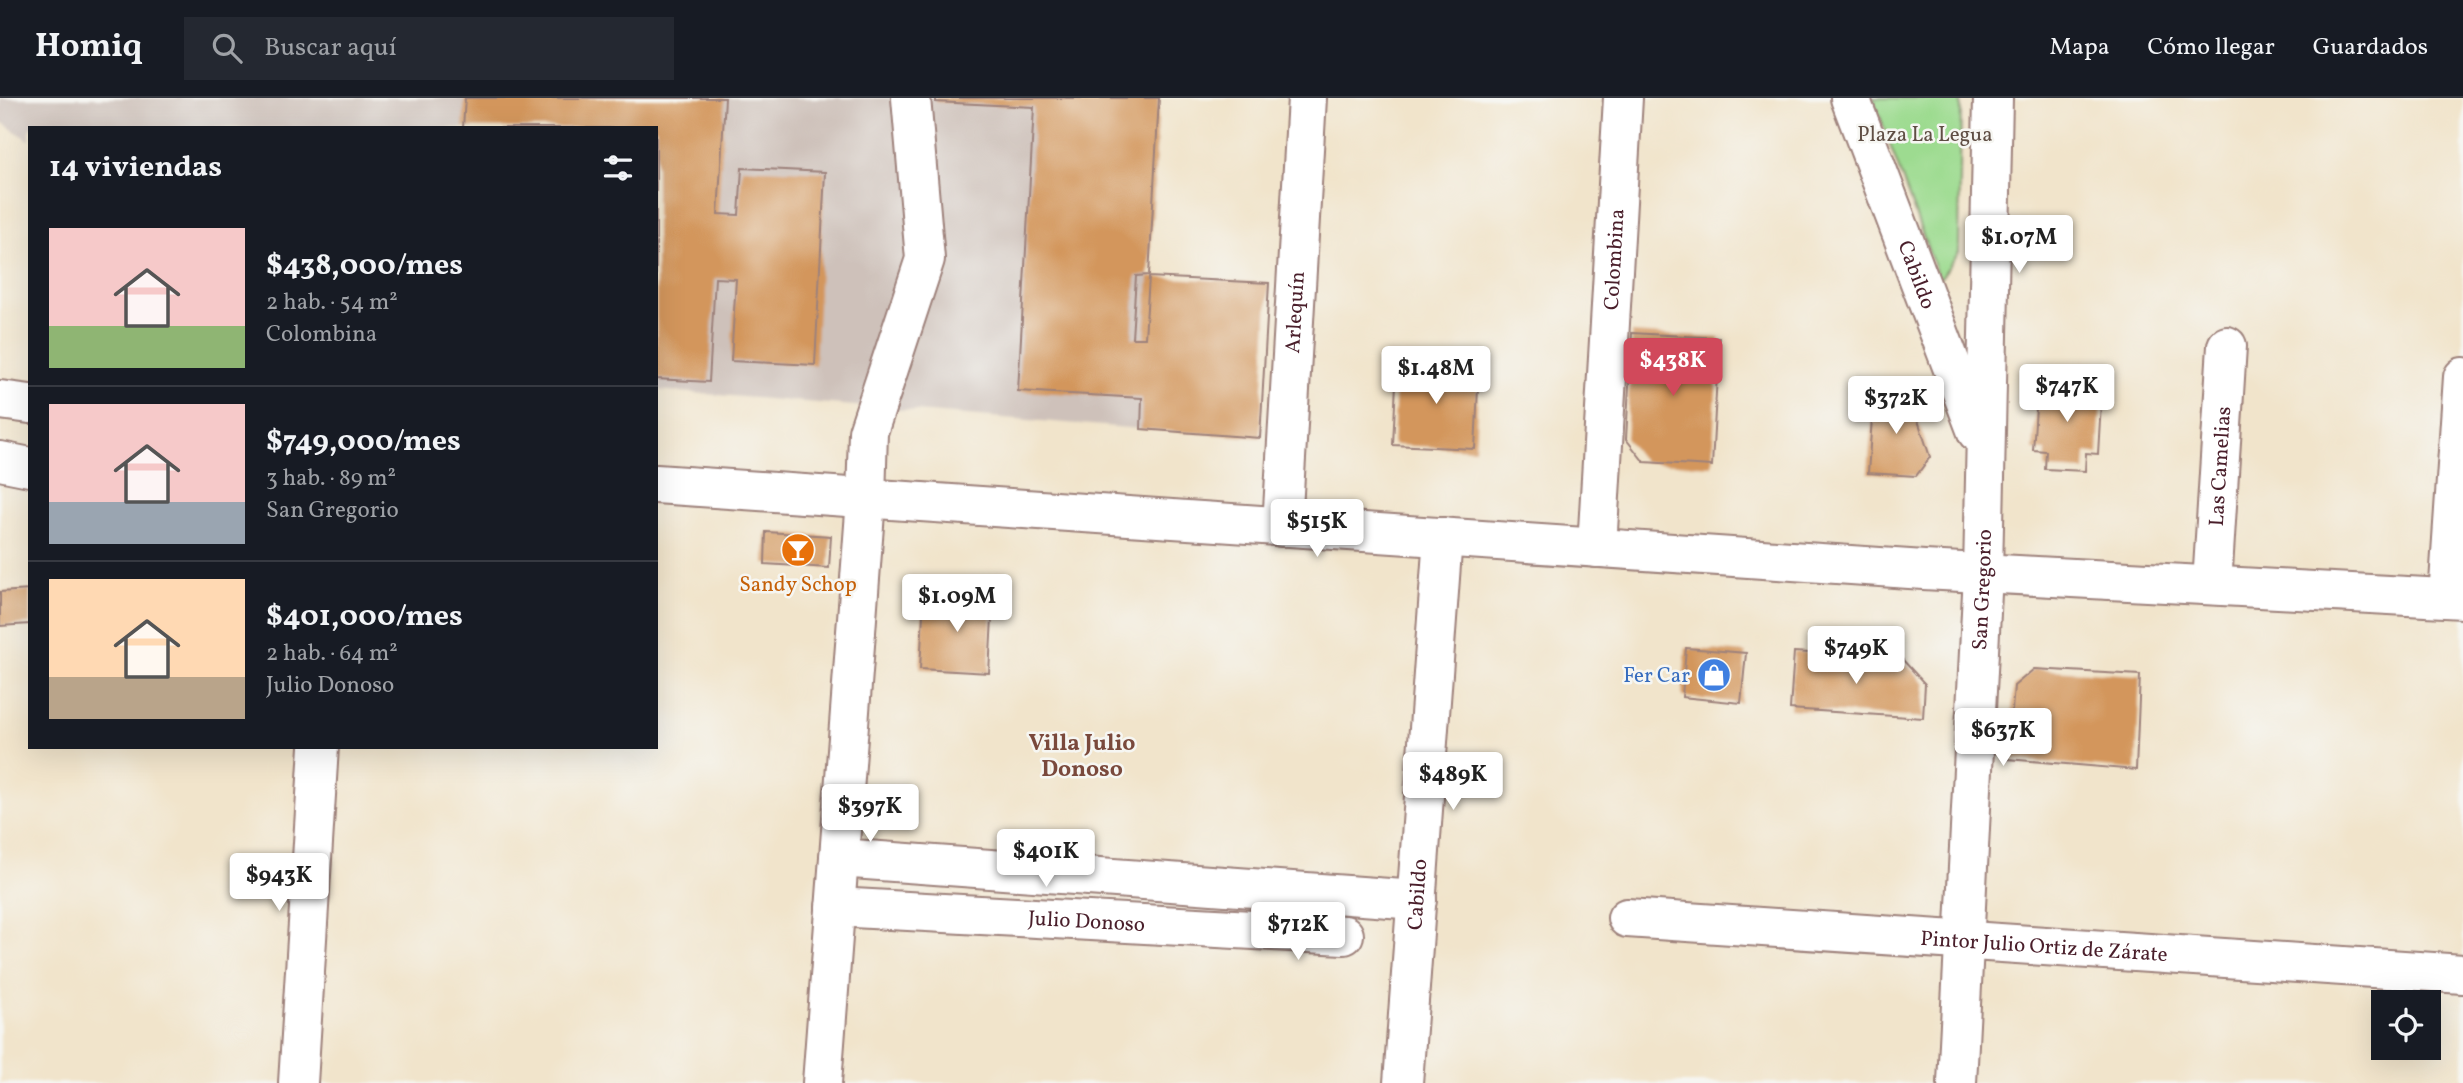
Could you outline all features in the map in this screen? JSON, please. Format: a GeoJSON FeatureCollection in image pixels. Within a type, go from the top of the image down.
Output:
{"type":"FeatureCollection","features":[{"type":"Feature","properties":{"kind":"street"},"geometry":{"type":"LineString","coordinates":[[822,1083],[866,499],[868,432],[925,259],[911,98]]}},
{"type":"Feature","properties":{"kind":"street","name":"Arlequín"},"geometry":{"type":"LineString","coordinates":[[1282,527],[1307,98]]}},
{"type":"Feature","properties":{"kind":"street","name":"Colombina"},"geometry":{"type":"LineString","coordinates":[[1597,548],[1623,98]]}},
{"type":"Feature","properties":{"kind":"street","name":"Cabildo"},"geometry":{"type":"LineString","coordinates":[[1850,98],[1984,450]]}},
{"type":"Feature","properties":{"kind":"street","name":"San Gregorio"},"geometry":{"type":"LineString","coordinates":[[1957,1083],[1983,573],[1993,98]]}},
{"type":"Feature","properties":{"kind":"street","name":"Las Camelias"},"geometry":{"type":"LineString","coordinates":[[2212,585],[2227,346]]}},
{"type":"Feature","properties":{"kind":"street"},"geometry":{"type":"LineString","coordinates":[[658,484],[1983,573],[2456,599],[2463,377]]}},
{"type":"Feature","properties":{"kind":"street"},"geometry":{"type":"LineString","coordinates":[[0,400],[28,404]]}},
{"type":"Feature","properties":{"kind":"street"},"geometry":{"type":"LineString","coordinates":[[0,461],[28,467]]}},
{"type":"Feature","properties":{"kind":"street","name":"Cabildo"},"geometry":{"type":"LineString","coordinates":[[1403,1083],[1443,537]]}},
{"type":"Feature","properties":{"kind":"street"},"geometry":{"type":"LineString","coordinates":[[298,1083],[319,749]]}},
{"type":"Feature","properties":{"kind":"street"},"geometry":{"type":"LineString","coordinates":[[839,858],[1257,886],[1417,900]]}},
{"type":"Feature","properties":{"kind":"street"},"geometry":{"type":"LineString","coordinates":[[1254,930],[1257,886]]}},
{"type":"Feature","properties":{"kind":"street","name":"Julio Donoso"},"geometry":{"type":"LineString","coordinates":[[835,906],[1344,935]]}},
{"type":"Feature","properties":{"kind":"street","name":"Pintor Julio Ortiz de Zárate"},"geometry":{"type":"LineString","coordinates":[[1627,918],[2463,974]]}},
{"type":"Feature","properties":{"kind":"shaded area"},"geometry":{"type":"Polygon","coordinates":[[[0,98],[1159,98],[1141,429],[658,390],[658,126],[28,126],[28,140],[0,121],[0,98]]]}},
{"type":"Feature","properties":{"kind":"green space","name":"Plaza La Legua"},"geometry":{"type":"Polygon","coordinates":[[[1873,98],[1961,98],[1959,252],[1939,280],[1873,98]]]}},
{"type":"Feature","properties":{"kind":"building"},"geometry":{"type":"Polygon","coordinates":[[[465,98],[725,98],[718,214],[739,215],[742,168],[825,172],[815,365],[731,361],[736,279],[715,278],[709,382],[658,379],[658,126],[463,126],[465,98]]]}},
{"type":"Feature","properties":{"kind":"building"},"geometry":{"type":"Polygon","coordinates":[[[936,98],[1159,98],[1149,275],[1136,276],[1132,338],[1145,338],[1149,277],[1269,283],[1260,438],[1141,429],[1142,398],[1018,391],[1034,107],[936,102],[936,98]]]}},
{"type":"Feature","properties":{"kind":"building"},"geometry":{"type":"Polygon","coordinates":[[[1632,333],[1719,338],[1712,466],[1644,462],[1626,439],[1632,333]]]}},
{"type":"Feature","properties":{"kind":"building"},"geometry":{"type":"Polygon","coordinates":[[[1397,363],[1479,367],[1475,449],[1393,445],[1397,363]]]}},
{"type":"Feature","properties":{"kind":"building"},"geometry":{"type":"Polygon","coordinates":[[[2038,381],[2102,385],[2098,454],[2086,453],[2085,471],[2045,469],[2046,451],[2033,450],[2038,381]]]}},
{"type":"Feature","properties":{"kind":"building"},"geometry":{"type":"Polygon","coordinates":[[[1874,391],[1909,393],[1930,457],[1916,476],[1868,473],[1874,391]]]}},
{"type":"Feature","properties":{"kind":"building","name":"Sandy Schop"},"geometry":{"type":"Polygon","coordinates":[[[766,532],[831,536],[829,568],[765,564],[766,532]]]}},
{"type":"Feature","properties":{"kind":"building"},"geometry":{"type":"Polygon","coordinates":[[[28,590],[28,624],[0,626],[0,592],[28,590]]]}},
{"type":"Feature","properties":{"kind":"building"},"geometry":{"type":"Polygon","coordinates":[[[924,596],[993,599],[989,673],[920,669],[924,596]]]}},
{"type":"Feature","properties":{"kind":"building","name":"Fer Car"},"geometry":{"type":"Polygon","coordinates":[[[1686,648],[1746,653],[1741,703],[1682,697],[1686,648]]]}},
{"type":"Feature","properties":{"kind":"building"},"geometry":{"type":"Polygon","coordinates":[[[1794,652],[1902,659],[1925,684],[1923,718],[1790,709],[1794,652]]]}},
{"type":"Feature","properties":{"kind":"building"},"geometry":{"type":"Polygon","coordinates":[[[2034,669],[2140,675],[2136,770],[2008,759],[2014,686],[2034,669]]]}},
{"type":"Feature","properties":{"kind":"place","name":"Sandy Schop"},"geometry":{"type":"Point","coordinates":[798,550]}},
{"type":"Feature","properties":{"kind":"place","name":"Fer Car"},"geometry":{"type":"Point","coordinates":[1714,675]}},
{"type":"Feature","properties":{"kind":"district","name":"Villa Julio Donoso"},"geometry":{"type":"Point","coordinates":[1082,755]}}]}
